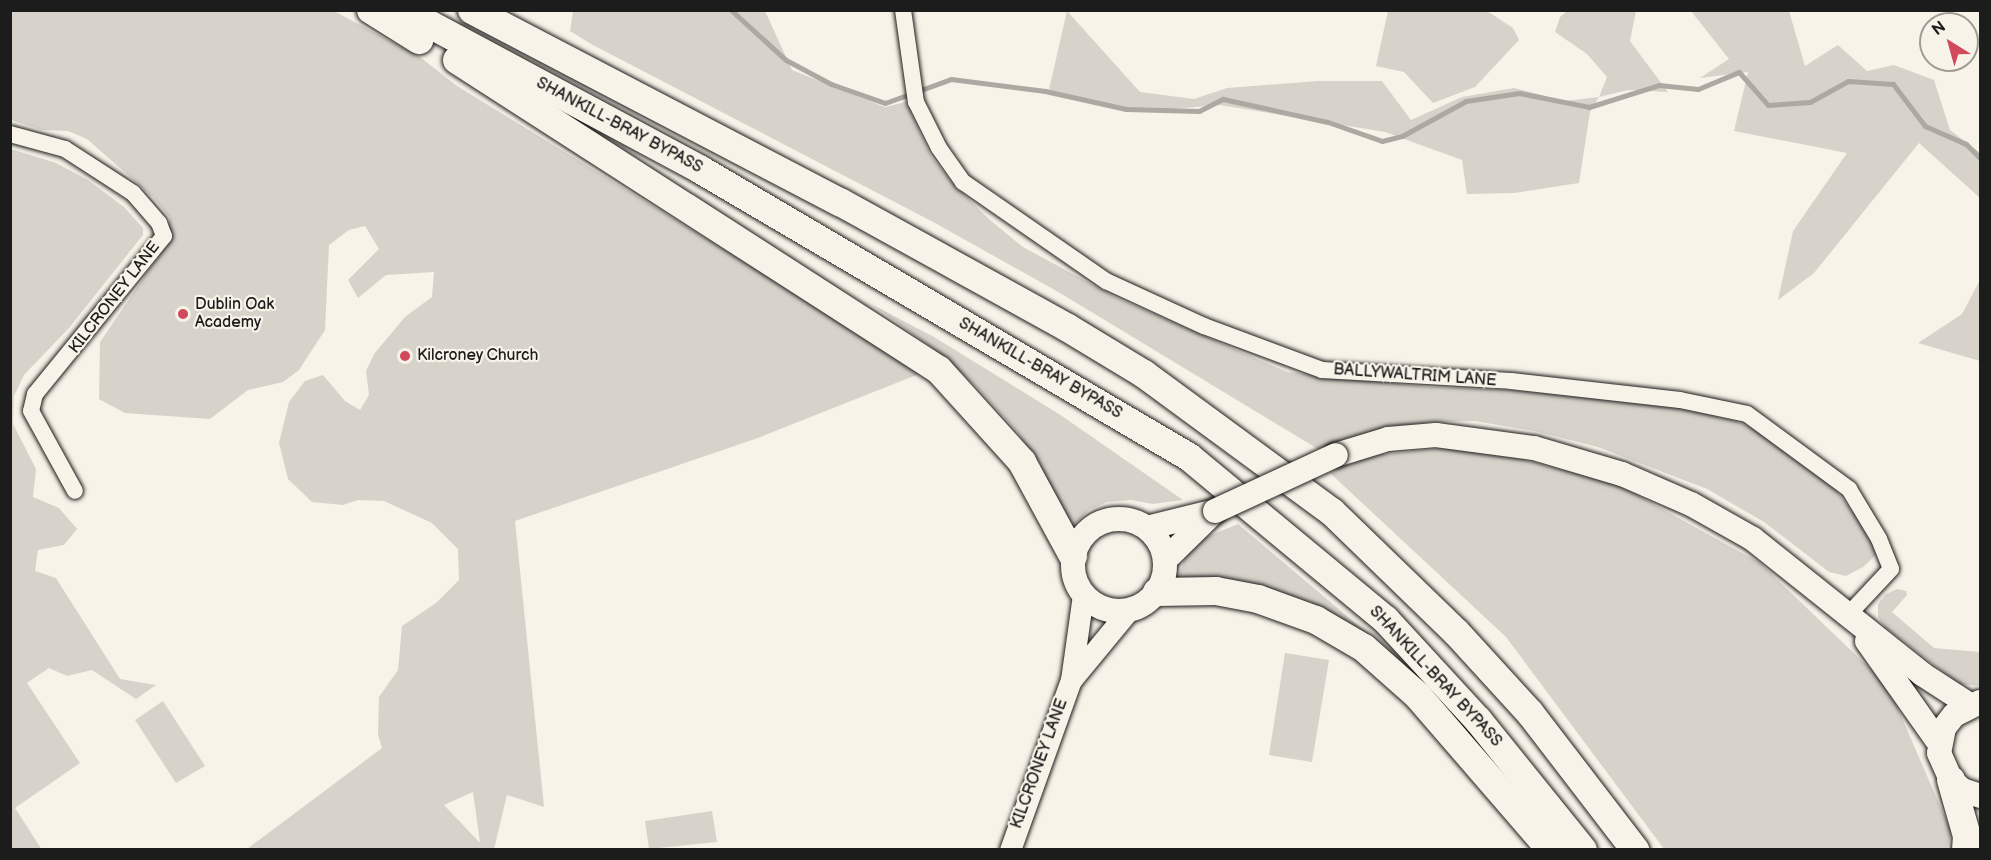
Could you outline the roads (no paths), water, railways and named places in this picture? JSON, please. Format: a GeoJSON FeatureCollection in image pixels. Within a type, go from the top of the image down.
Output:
{"type":"FeatureCollection","features":[{"type":"Feature","properties":{"kind":"highway"},"geometry":{"type":"LineString","coordinates":[[371,10],[472,68],[939,370],[1022,462],[1074,556]]}},
{"type":"Feature","properties":{"kind":"highway","name":"SHANKILL-BRAY BYPASS"},"geometry":{"type":"LineString","coordinates":[[402,10],[702,170],[1189,457],[1386,620],[1478,720],[1583,849]]}},
{"type":"Feature","properties":{"kind":"highway","name":"SHANKILL-BRAY BYPASS"},"geometry":{"type":"LineString","coordinates":[[472,10],[864,215],[1068,328],[1144,374],[1332,512],[1456,632],[1530,713],[1635,849]]}},
{"type":"Feature","properties":{"kind":"highway"},"geometry":{"type":"LineString","coordinates":[[501,10],[819,178],[864,215]]}},
{"type":"Feature","properties":{"kind":"highway"},"geometry":{"type":"LineString","coordinates":[[1157,592],[1216,591],[1258,599],[1316,620],[1364,648],[1418,696],[1551,849]]}},
{"type":"Feature","properties":{"kind":"highway"},"geometry":{"type":"LineString","coordinates":[[1951,780],[1967,836],[1966,849]]}},
{"type":"Feature","properties":{"kind":"main road"},"geometry":{"type":"LineString","coordinates":[[1147,528],[1215,511],[1336,454],[1388,439],[1436,435],[1481,438],[1577,460],[1691,504],[1753,539],[1922,674],[1975,703]]}},
{"type":"Feature","properties":{"kind":"main road"},"geometry":{"type":"LineString","coordinates":[[1165,560],[1158,540],[1147,528],[1125,519],[1098,524],[1087,532],[1074,556],[1074,578],[1083,595],[1099,607],[1128,611],[1146,603],[1157,592],[1165,560],[1215,511]]}},
{"type":"Feature","properties":{"kind":"main road"},"geometry":{"type":"LineString","coordinates":[[1848,615],[1939,743],[1941,762],[1951,780],[1962,790],[1980,796]]}},
{"type":"Feature","properties":{"kind":"main road"},"geometry":{"type":"LineString","coordinates":[[1939,743],[1954,715],[1975,703]]}},
{"type":"Feature","properties":{"kind":"street","name":"BALLYWALTRIM LANE"},"geometry":{"type":"LineString","coordinates":[[903,10],[916,102],[939,148],[963,182],[1055,248],[1132,294],[1291,360],[1322,370],[1380,376],[1511,381],[1680,400],[1747,414],[1849,489],[1879,539],[1891,569],[1848,615]]}},
{"type":"Feature","properties":{"kind":"street","name":"KILCRONEY LANE"},"geometry":{"type":"LineString","coordinates":[[10,134],[65,149],[133,193],[159,223],[164,236],[35,394],[31,411],[75,491]]}},
{"type":"Feature","properties":{"kind":"street","name":"KILCRONEY LANE"},"geometry":{"type":"LineString","coordinates":[[1010,849],[1071,680],[1083,595]]}},
{"type":"Feature","properties":{"kind":"street","name":"KILCRONEY LANE"},"geometry":{"type":"LineString","coordinates":[[1071,680],[1128,611]]}},
{"type":"Feature","properties":{"kind":"waterway"},"geometry":{"type":"LineString","coordinates":[[731,10],[786,60],[831,84],[885,103],[951,79],[1045,91],[1126,109],[1199,111],[1223,99],[1328,122],[1382,141],[1402,136],[1466,101],[1519,93],[1589,107],[1659,85],[1698,89],[1739,72],[1768,105],[1810,102],[1848,81],[1893,84],[1925,126],[1966,144],[1980,158]]}},
{"type":"Feature","properties":{"kind":"place","name":"Dublin Oak Academy"},"geometry":{"type":"Point","coordinates":[183,314]}},
{"type":"Feature","properties":{"kind":"place","name":"Kilcroney Church"},"geometry":{"type":"Point","coordinates":[405,356]}}]}
